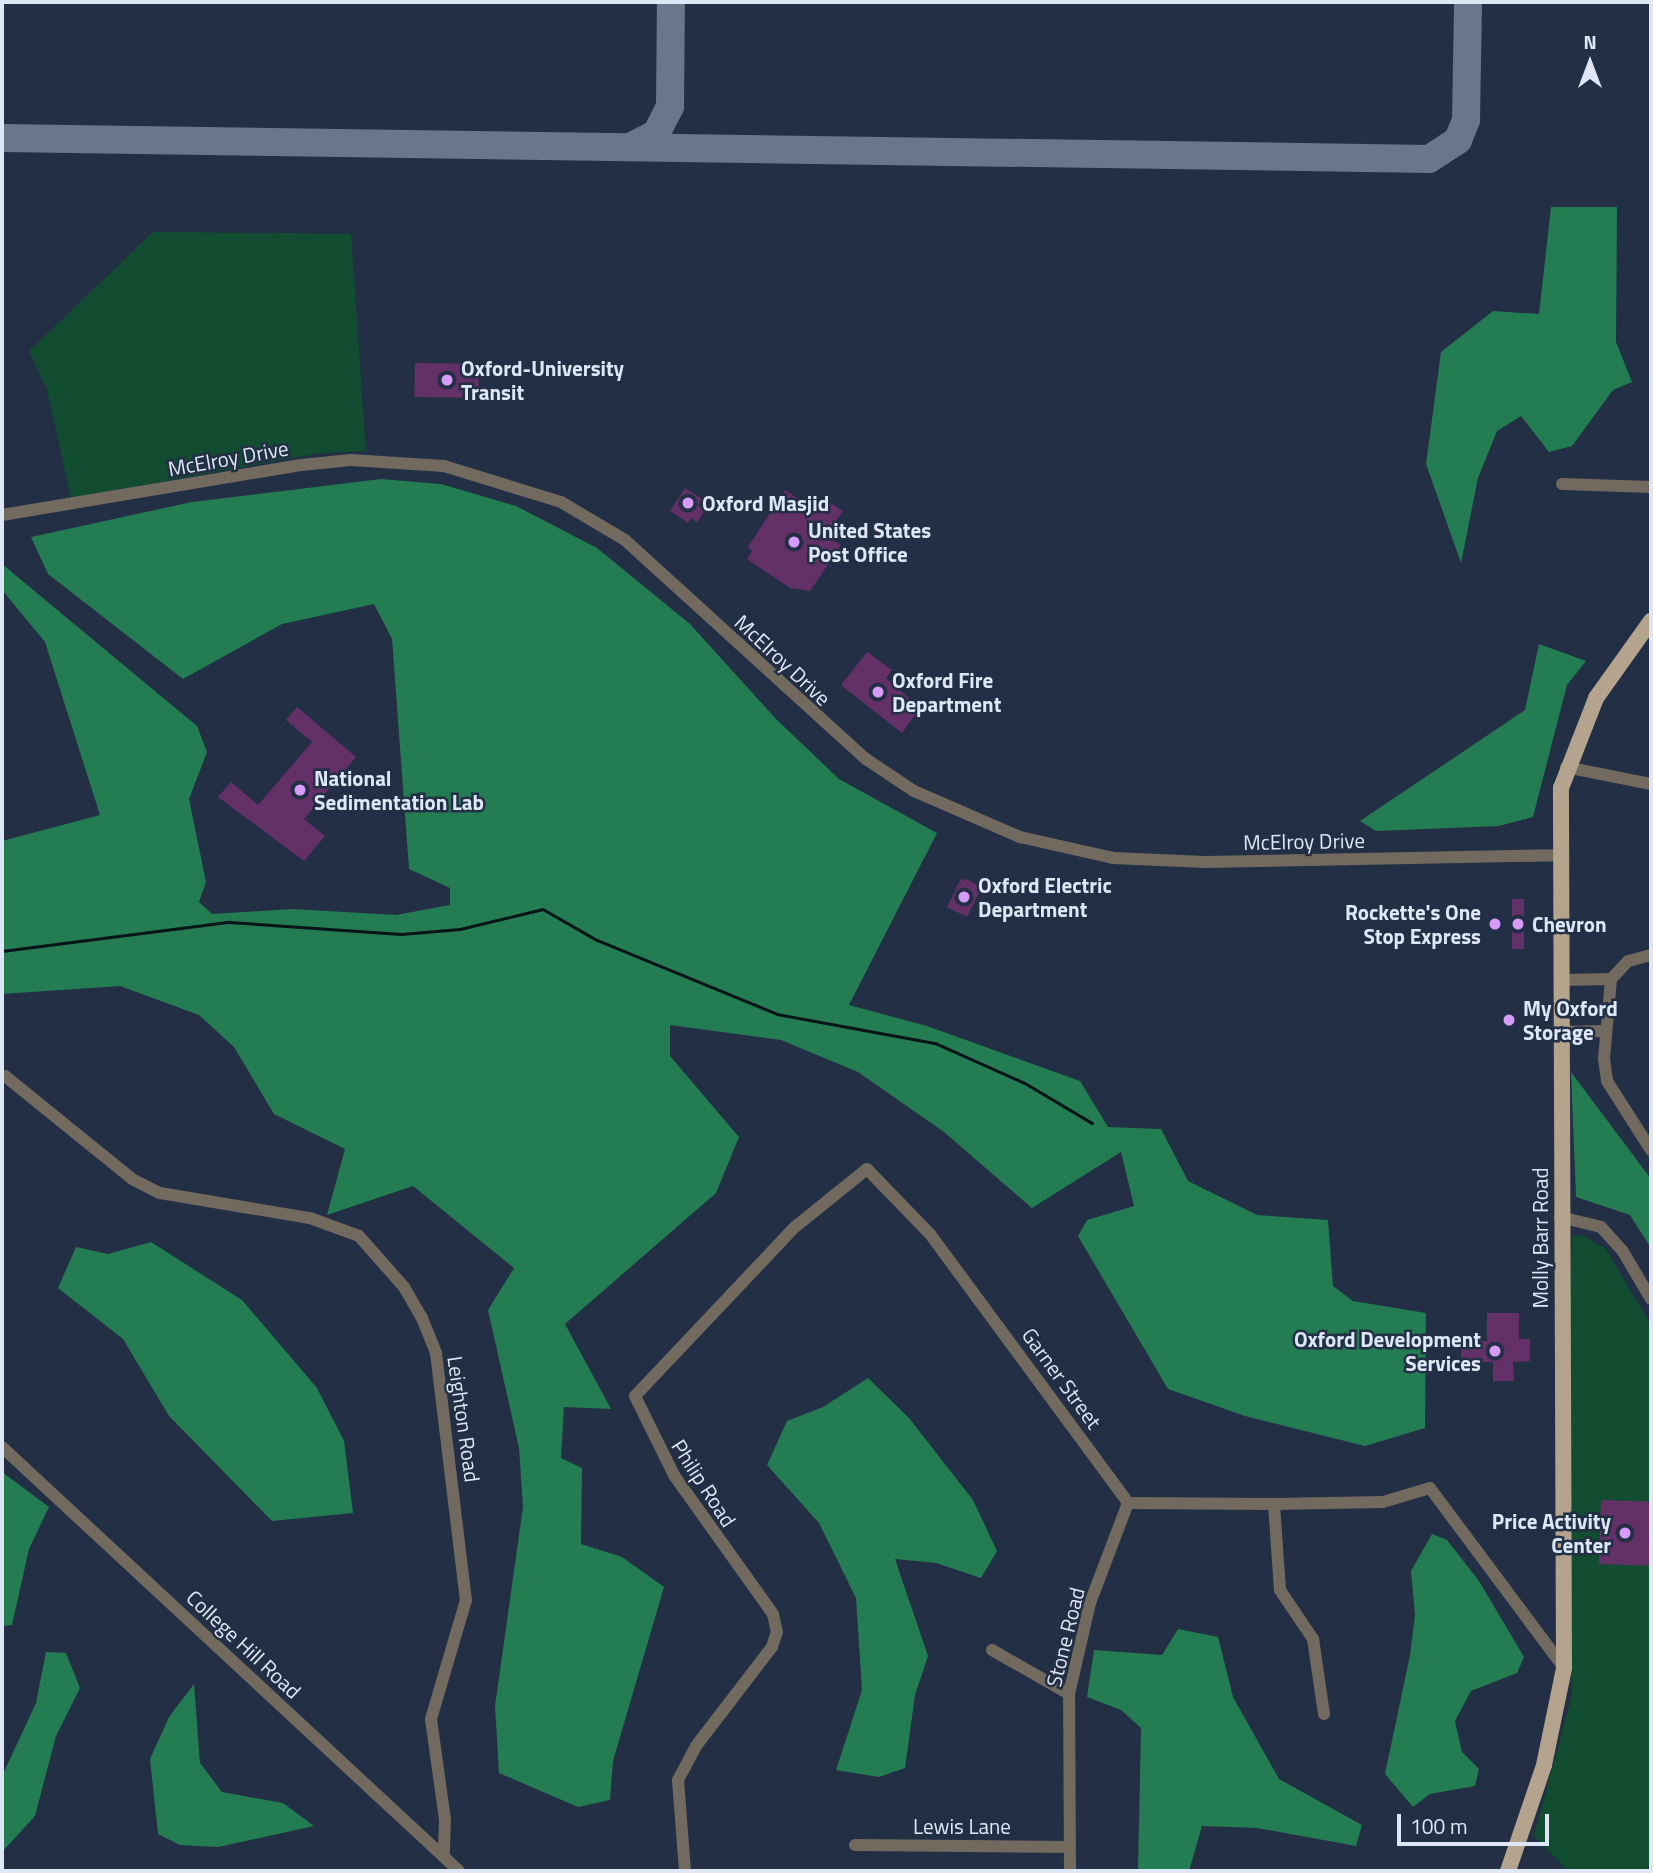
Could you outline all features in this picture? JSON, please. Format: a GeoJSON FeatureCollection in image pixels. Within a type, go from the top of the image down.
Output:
{"type":"FeatureCollection","features":[{"type":"Feature","properties":{"kind":"main road","name":"Molly Barr Road"},"geometry":{"type":"LineString","coordinates":[[1508,1871],[1544,1765],[1564,1668],[1558,855],[1566,767],[1596,698],[1619,659],[1651,621]]}},
{"type":"Feature","properties":{"kind":"street","name":"McElroy Drive"},"geometry":{"type":"LineString","coordinates":[[2,516],[301,465],[351,460],[444,466],[561,502],[625,540],[866,759],[914,791],[1020,837],[1114,858],[1205,862],[1558,855]]}},
{"type":"Feature","properties":{"kind":"street"},"geometry":{"type":"LineString","coordinates":[[1562,484],[1651,487]]}},
{"type":"Feature","properties":{"kind":"street"},"geometry":{"type":"LineString","coordinates":[[1566,767],[1651,784]]}},
{"type":"Feature","properties":{"kind":"street"},"geometry":{"type":"LineString","coordinates":[[1651,955],[1629,961],[1611,979],[1605,1031],[1607,1081],[1651,1150]]}},
{"type":"Feature","properties":{"kind":"street"},"geometry":{"type":"LineString","coordinates":[[1560,980],[1611,979]]}},
{"type":"Feature","properties":{"kind":"street"},"geometry":{"type":"LineString","coordinates":[[1559,1032],[1605,1031]]}},
{"type":"Feature","properties":{"kind":"street","name":"Leighton Road"},"geometry":{"type":"LineString","coordinates":[[5,1076],[132,1179],[160,1193],[310,1218],[359,1236],[404,1287],[422,1318],[436,1353],[466,1600],[431,1720],[445,1820],[444,1857]]}},
{"type":"Feature","properties":{"kind":"street","name":"Garner Street"},"geometry":{"type":"LineString","coordinates":[[867,1169],[930,1234],[1128,1503]]}},
{"type":"Feature","properties":{"kind":"street","name":"Philip Road"},"geometry":{"type":"LineString","coordinates":[[685,1871],[678,1780],[696,1746],[772,1647],[777,1632],[773,1615],[674,1475],[635,1396],[795,1227],[867,1169]]}},
{"type":"Feature","properties":{"kind":"street"},"geometry":{"type":"LineString","coordinates":[[1560,1217],[1601,1227],[1622,1250],[1651,1299]]}},
{"type":"Feature","properties":{"kind":"street","name":"College Hill Road"},"geometry":{"type":"LineString","coordinates":[[2,1447],[459,1871]]}},
{"type":"Feature","properties":{"kind":"street"},"geometry":{"type":"LineString","coordinates":[[1128,1503],[1347,1506],[1392,1501],[1430,1488],[1564,1668]]}},
{"type":"Feature","properties":{"kind":"street","name":"Stone Road"},"geometry":{"type":"LineString","coordinates":[[1070,1871],[1069,1694],[1090,1603],[1128,1503]]}},
{"type":"Feature","properties":{"kind":"street"},"geometry":{"type":"LineString","coordinates":[[1274,1504],[1280,1590],[1312,1639],[1324,1714]]}},
{"type":"Feature","properties":{"kind":"street"},"geometry":{"type":"LineString","coordinates":[[992,1650],[1069,1694]]}},
{"type":"Feature","properties":{"kind":"street","name":"Lewis Lane"},"geometry":{"type":"LineString","coordinates":[[855,1845],[1070,1846]]}},
{"type":"Feature","properties":{"kind":"green space"},"geometry":{"type":"Polygon","coordinates":[[[1551,207],[1617,207],[1616,342],[1632,382],[1613,390],[1572,446],[1549,452],[1521,416],[1497,431],[1478,478],[1461,563],[1426,464],[1441,352],[1493,311],[1539,314],[1551,207]]]}},
{"type":"Feature","properties":{"kind":"green space"},"geometry":{"type":"Polygon","coordinates":[[[153,232],[351,234],[366,451],[321,453],[71,498],[47,390],[29,351],[153,232]]]}},
{"type":"Feature","properties":{"kind":"green space"},"geometry":{"type":"Polygon","coordinates":[[[381,479],[441,484],[516,506],[597,548],[690,624],[776,719],[839,779],[937,833],[849,1005],[927,1026],[1080,1081],[1108,1127],[1161,1129],[1188,1181],[1257,1215],[1328,1220],[1333,1286],[1353,1301],[1426,1313],[1425,1428],[1365,1446],[1245,1416],[1168,1389],[1078,1236],[1087,1220],[1134,1206],[1121,1152],[1032,1208],[944,1132],[858,1072],[781,1040],[670,1025],[670,1056],[739,1137],[716,1193],[565,1324],[611,1409],[564,1407],[561,1458],[582,1468],[581,1544],[622,1557],[664,1587],[613,1761],[610,1800],[578,1807],[499,1773],[495,1706],[523,1507],[519,1448],[488,1310],[514,1268],[413,1186],[327,1215],[345,1149],[274,1114],[234,1047],[199,1015],[120,986],[2,994],[2,841],[100,815],[45,642],[2,590],[2,564],[197,726],[207,752],[189,799],[206,882],[199,902],[212,914],[293,909],[396,915],[450,905],[450,888],[409,869],[392,639],[374,604],[282,624],[183,679],[48,574],[31,537],[192,502],[381,479]]]}},
{"type":"Feature","properties":{"kind":"green space"},"geometry":{"type":"Polygon","coordinates":[[[1539,644],[1586,661],[1567,685],[1533,817],[1499,826],[1376,831],[1360,821],[1525,710],[1539,644]]]}},
{"type":"Feature","properties":{"kind":"green space"},"geometry":{"type":"Polygon","coordinates":[[[1571,1072],[1651,1179],[1651,1248],[1630,1215],[1576,1197],[1571,1072]]]}},
{"type":"Feature","properties":{"kind":"green space"},"geometry":{"type":"Polygon","coordinates":[[[1583,1235],[1606,1249],[1651,1325],[1651,1871],[1568,1871],[1534,1836],[1572,1695],[1563,1473],[1572,1236],[1583,1235]]]}},
{"type":"Feature","properties":{"kind":"green space"},"geometry":{"type":"Polygon","coordinates":[[[151,1242],[242,1300],[317,1388],[344,1441],[353,1513],[272,1521],[169,1416],[123,1339],[58,1288],[76,1247],[108,1254],[151,1242]]]}},
{"type":"Feature","properties":{"kind":"green space"},"geometry":{"type":"Polygon","coordinates":[[[868,1378],[909,1418],[973,1500],[997,1551],[981,1578],[936,1563],[895,1559],[928,1656],[915,1695],[905,1768],[879,1777],[836,1770],[862,1690],[856,1598],[819,1523],[767,1465],[787,1421],[823,1407],[868,1378]]]}},
{"type":"Feature","properties":{"kind":"green space"},"geometry":{"type":"Polygon","coordinates":[[[2,1472],[49,1507],[29,1549],[12,1625],[2,1626],[2,1472]]]}},
{"type":"Feature","properties":{"kind":"green space"},"geometry":{"type":"Polygon","coordinates":[[[1432,1534],[1447,1540],[1479,1581],[1524,1657],[1517,1673],[1471,1691],[1455,1721],[1462,1752],[1479,1769],[1475,1786],[1430,1794],[1413,1807],[1385,1774],[1410,1655],[1415,1615],[1411,1571],[1432,1534]]]}},
{"type":"Feature","properties":{"kind":"green space"},"geometry":{"type":"Polygon","coordinates":[[[1178,1629],[1218,1637],[1233,1697],[1279,1779],[1362,1825],[1356,1846],[1257,1828],[1202,1826],[1189,1871],[1138,1871],[1141,1728],[1121,1710],[1087,1697],[1094,1650],[1162,1655],[1178,1629]]]}},
{"type":"Feature","properties":{"kind":"green space"},"geometry":{"type":"Polygon","coordinates":[[[46,1652],[66,1653],[80,1688],[56,1736],[35,1816],[2,1852],[2,1776],[36,1703],[46,1652]]]}},
{"type":"Feature","properties":{"kind":"green space"},"geometry":{"type":"Polygon","coordinates":[[[194,1684],[200,1763],[222,1792],[283,1803],[314,1826],[218,1847],[180,1845],[158,1834],[150,1759],[169,1717],[194,1684]]]}},
{"type":"Feature","properties":{"kind":"building","name":"Oxford-University Transit"},"geometry":{"type":"Polygon","coordinates":[[[415,363],[479,364],[478,398],[414,397],[415,363]]]}},
{"type":"Feature","properties":{"kind":"building","name":"Oxford Masjid"},"geometry":{"type":"Polygon","coordinates":[[[685,488],[702,499],[698,506],[705,510],[697,522],[691,518],[688,523],[670,511],[685,488]]]}},
{"type":"Feature","properties":{"kind":"building","name":"United States Post Office"},"geometry":{"type":"Polygon","coordinates":[[[785,490],[814,509],[822,498],[843,511],[832,527],[838,531],[832,539],[841,545],[810,591],[790,588],[747,559],[752,551],[748,547],[785,490]]]}},
{"type":"Feature","properties":{"kind":"building","name":"Oxford Fire Department"},"geometry":{"type":"Polygon","coordinates":[[[867,652],[892,670],[886,678],[920,708],[902,733],[841,685],[867,652]]]}},
{"type":"Feature","properties":{"kind":"building","name":"National Sedimentation Lab"},"geometry":{"type":"Polygon","coordinates":[[[297,707],[356,757],[304,819],[325,836],[304,861],[218,797],[231,782],[258,805],[312,742],[286,720],[297,707]]]}},
{"type":"Feature","properties":{"kind":"building","name":"Oxford Electric Department"},"geometry":{"type":"Polygon","coordinates":[[[966,879],[982,887],[967,917],[947,907],[960,880],[966,879]]]}},
{"type":"Feature","properties":{"kind":"building","name":"Chevron"},"geometry":{"type":"Polygon","coordinates":[[[1512,899],[1524,899],[1524,949],[1512,949],[1512,899]]]}},
{"type":"Feature","properties":{"kind":"building","name":"Oxford Development Services"},"geometry":{"type":"Polygon","coordinates":[[[1487,1313],[1519,1313],[1519,1339],[1530,1339],[1530,1361],[1513,1362],[1514,1381],[1493,1381],[1493,1362],[1461,1362],[1461,1341],[1487,1341],[1487,1313]]]}},
{"type":"Feature","properties":{"kind":"building","name":"Price Activity Center"},"geometry":{"type":"Polygon","coordinates":[[[1601,1500],[1651,1502],[1649,1566],[1599,1564],[1601,1500]]]}},
{"type":"Feature","properties":{"kind":"waterway"},"geometry":{"type":"LineString","coordinates":[[2,951],[229,922],[401,934],[460,929],[543,909],[597,940],[777,1014],[935,1043],[1025,1083],[1092,1123]]}},
{"type":"Feature","properties":{"kind":"taxiway"},"geometry":{"type":"LineString","coordinates":[[630,147],[656,134],[670,107],[671,2]]}},
{"type":"Feature","properties":{"kind":"taxiway"},"geometry":{"type":"LineString","coordinates":[[2,138],[1429,159],[1458,140],[1466,120],[1468,2]]}},
{"type":"Feature","properties":{"kind":"place","name":"Oxford-University Transit"},"geometry":{"type":"Point","coordinates":[447,380]}},
{"type":"Feature","properties":{"kind":"place","name":"Oxford Masjid"},"geometry":{"type":"Point","coordinates":[688,503]}},
{"type":"Feature","properties":{"kind":"place","name":"United States Post Office"},"geometry":{"type":"Point","coordinates":[794,542]}},
{"type":"Feature","properties":{"kind":"place","name":"Oxford Fire Department"},"geometry":{"type":"Point","coordinates":[878,692]}},
{"type":"Feature","properties":{"kind":"place","name":"National Sedimentation Lab"},"geometry":{"type":"Point","coordinates":[300,790]}},
{"type":"Feature","properties":{"kind":"place","name":"Oxford Electric Department"},"geometry":{"type":"Point","coordinates":[964,897]}},
{"type":"Feature","properties":{"kind":"place","name":"Rockette's One Stop Express"},"geometry":{"type":"Point","coordinates":[1495,924]}},
{"type":"Feature","properties":{"kind":"place","name":"Chevron"},"geometry":{"type":"Point","coordinates":[1518,924]}},
{"type":"Feature","properties":{"kind":"place","name":"My Oxford Storage"},"geometry":{"type":"Point","coordinates":[1509,1020]}},
{"type":"Feature","properties":{"kind":"place","name":"Oxford Development Services"},"geometry":{"type":"Point","coordinates":[1495,1351]}},
{"type":"Feature","properties":{"kind":"place","name":"Price Activity Center"},"geometry":{"type":"Point","coordinates":[1625,1533]}}]}
